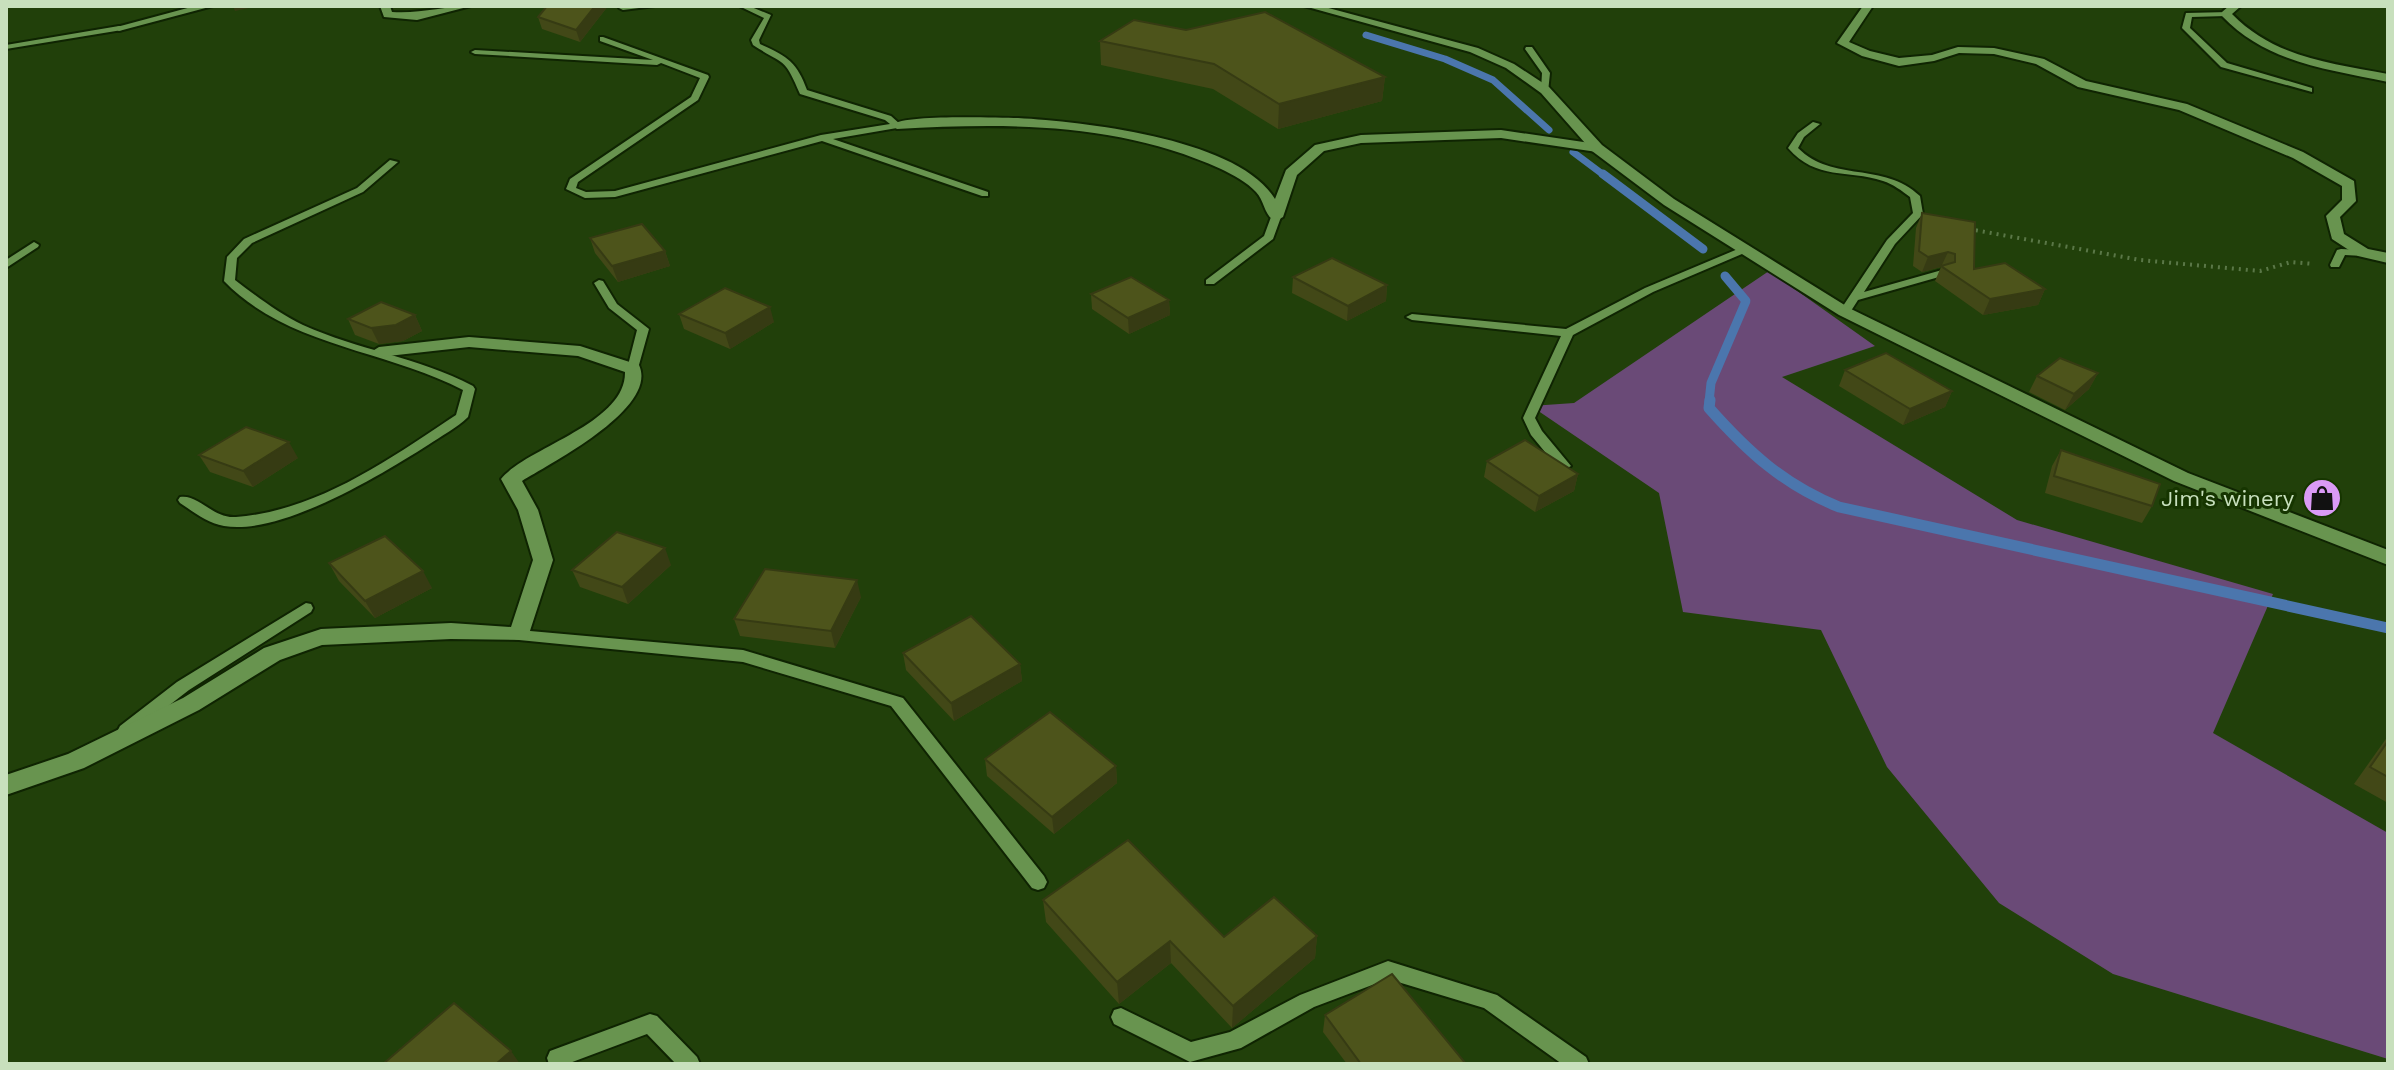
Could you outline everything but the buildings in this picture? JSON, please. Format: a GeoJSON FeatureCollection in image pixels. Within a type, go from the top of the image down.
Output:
{"type":"FeatureCollection","features":[{"type":"Feature","properties":{"kind":"street"},"geometry":{"type":"LineString","coordinates":[[119,28],[208,6]]}},
{"type":"Feature","properties":{"kind":"street"},"geometry":{"type":"LineString","coordinates":[[385,6],[388,15],[403,18],[466,6]]}},
{"type":"Feature","properties":{"kind":"street"},"geometry":{"type":"LineString","coordinates":[[1309,6],[1474,50],[1510,66],[1545,90],[1597,148],[1669,202],[1745,249],[2181,477],[2388,558]]}},
{"type":"Feature","properties":{"kind":"street"},"geometry":{"type":"LineString","coordinates":[[1868,6],[1867,13],[1845,35],[1843,43],[1866,54],[1899,62],[1934,58],[1958,50],[2011,54],[2040,61],[2082,84],[2183,107],[2298,155],[2349,184],[2349,201],[2333,216],[2337,236],[2363,253],[2388,258]]}},
{"type":"Feature","properties":{"kind":"street"},"geometry":{"type":"LineString","coordinates":[[2231,10],[2242,34],[2272,52],[2388,78]]}},
{"type":"Feature","properties":{"kind":"street"},"geometry":{"type":"LineString","coordinates":[[897,125],[965,121],[1138,133],[1189,150],[1238,172],[1264,191],[1276,217]]}},
{"type":"Feature","properties":{"kind":"street"},"geometry":{"type":"LineString","coordinates":[[1276,217],[1291,173],[1320,148],[1361,139],[1501,134],[1597,148]]}},
{"type":"Feature","properties":{"kind":"street"},"geometry":{"type":"LineString","coordinates":[[6,785],[76,761],[191,704],[272,654],[321,637],[451,631],[519,635],[543,560],[528,510],[511,479],[566,447],[613,411],[632,387],[633,369],[580,351],[469,342],[379,352]]}},
{"type":"Feature","properties":{"kind":"lane"},"geometry":{"type":"LineString","coordinates":[[623,8],[651,6]]}},
{"type":"Feature","properties":{"kind":"lane"},"geometry":{"type":"LineString","coordinates":[[743,6],[765,13],[768,17],[755,40],[757,45],[796,67],[803,92],[888,118],[897,125]]}},
{"type":"Feature","properties":{"kind":"lane"},"geometry":{"type":"LineString","coordinates":[[2231,10],[2189,15],[2186,28],[2224,65],[2309,90]]}},
{"type":"Feature","properties":{"kind":"lane"},"geometry":{"type":"LineString","coordinates":[[6,47],[119,28]]}},
{"type":"Feature","properties":{"kind":"lane"},"geometry":{"type":"LineString","coordinates":[[603,39],[705,77],[695,98],[573,181],[571,189],[585,195],[615,194],[821,138],[897,125]]}},
{"type":"Feature","properties":{"kind":"lane"},"geometry":{"type":"LineString","coordinates":[[1529,49],[1546,73],[1545,90]]}},
{"type":"Feature","properties":{"kind":"lane"},"geometry":{"type":"LineString","coordinates":[[475,52],[665,64]]}},
{"type":"Feature","properties":{"kind":"lane"},"geometry":{"type":"LineString","coordinates":[[1816,124],[1801,135],[1793,148],[1800,157],[1842,175],[1887,179],[1915,196],[1918,214],[1891,242],[1850,305]]}},
{"type":"Feature","properties":{"kind":"lane"},"geometry":{"type":"LineString","coordinates":[[821,138],[985,194]]}},
{"type":"Feature","properties":{"kind":"lane"},"geometry":{"type":"LineString","coordinates":[[185,500],[226,523],[272,517],[347,487],[462,417],[469,389],[438,370],[310,332],[266,310],[229,281],[232,257],[248,241],[360,190],[393,162]]}},
{"type":"Feature","properties":{"kind":"lane"},"geometry":{"type":"LineString","coordinates":[[1210,282],[1269,237],[1276,217]]}},
{"type":"Feature","properties":{"kind":"lane"},"geometry":{"type":"LineString","coordinates":[[6,265],[34,245]]}},
{"type":"Feature","properties":{"kind":"lane"},"geometry":{"type":"LineString","coordinates":[[1412,317],[1568,333],[1649,290],[1745,249]]}},
{"type":"Feature","properties":{"kind":"lane"},"geometry":{"type":"LineString","coordinates":[[2335,265],[2341,252],[2363,253]]}},
{"type":"Feature","properties":{"kind":"lane"},"geometry":{"type":"LineString","coordinates":[[1850,305],[1942,273]]}},
{"type":"Feature","properties":{"kind":"lane"},"geometry":{"type":"LineString","coordinates":[[599,283],[613,306],[643,329],[633,369]]}},
{"type":"Feature","properties":{"kind":"lane"},"geometry":{"type":"LineString","coordinates":[[1564,466],[1536,432],[1529,418],[1568,333]]}},
{"type":"Feature","properties":{"kind":"lane"},"geometry":{"type":"LineString","coordinates":[[106,745],[183,686],[306,608]]}},
{"type":"Feature","properties":{"kind":"lane"},"geometry":{"type":"LineString","coordinates":[[519,635],[743,656],[897,702],[1038,882]]}},
{"type":"Feature","properties":{"kind":"lane"},"geometry":{"type":"LineString","coordinates":[[1121,1017],[1190,1052],[1234,1041],[1307,1001],[1388,970],[1490,1001],[1579,1064]]}},
{"type":"Feature","properties":{"kind":"lane"},"geometry":{"type":"LineString","coordinates":[[557,1058],[650,1023],[690,1064]]}},
{"type":"Feature","properties":{"kind":"path"},"geometry":{"type":"LineString","coordinates":[[1918,214],[1991,235],[2140,260],[2260,271],[2291,262],[2335,265]]}},
{"type":"Feature","properties":{"kind":"shaded area"},"geometry":{"type":"Polygon","coordinates":[[[1769,271],[1875,346],[1782,377],[2017,520],[2273,594],[2213,733],[2388,833],[2388,1059],[2113,974],[1999,903],[1887,767],[1821,630],[1683,612],[1659,493],[1531,406],[1574,403],[1769,271]]]}},
{"type":"Feature","properties":{"kind":"waterway"},"geometry":{"type":"LineString","coordinates":[[1366,35],[1445,59],[1493,80],[1549,130]]}},
{"type":"Feature","properties":{"kind":"waterway"},"geometry":{"type":"LineString","coordinates":[[1573,152],[1605,176]]}},
{"type":"Feature","properties":{"kind":"waterway"},"geometry":{"type":"LineString","coordinates":[[1603,174],[1703,249]]}},
{"type":"Feature","properties":{"kind":"waterway"},"geometry":{"type":"LineString","coordinates":[[1709,402],[1711,383],[1746,301],[1725,276]]}},
{"type":"Feature","properties":{"kind":"waterway"},"geometry":{"type":"LineString","coordinates":[[1710,400],[1709,408],[1768,466],[1801,488],[1839,507],[2388,628]]}},
{"type":"Feature","properties":{"kind":"place","name":"Jim's winery"},"geometry":{"type":"Point","coordinates":[2322,498]}}]}
